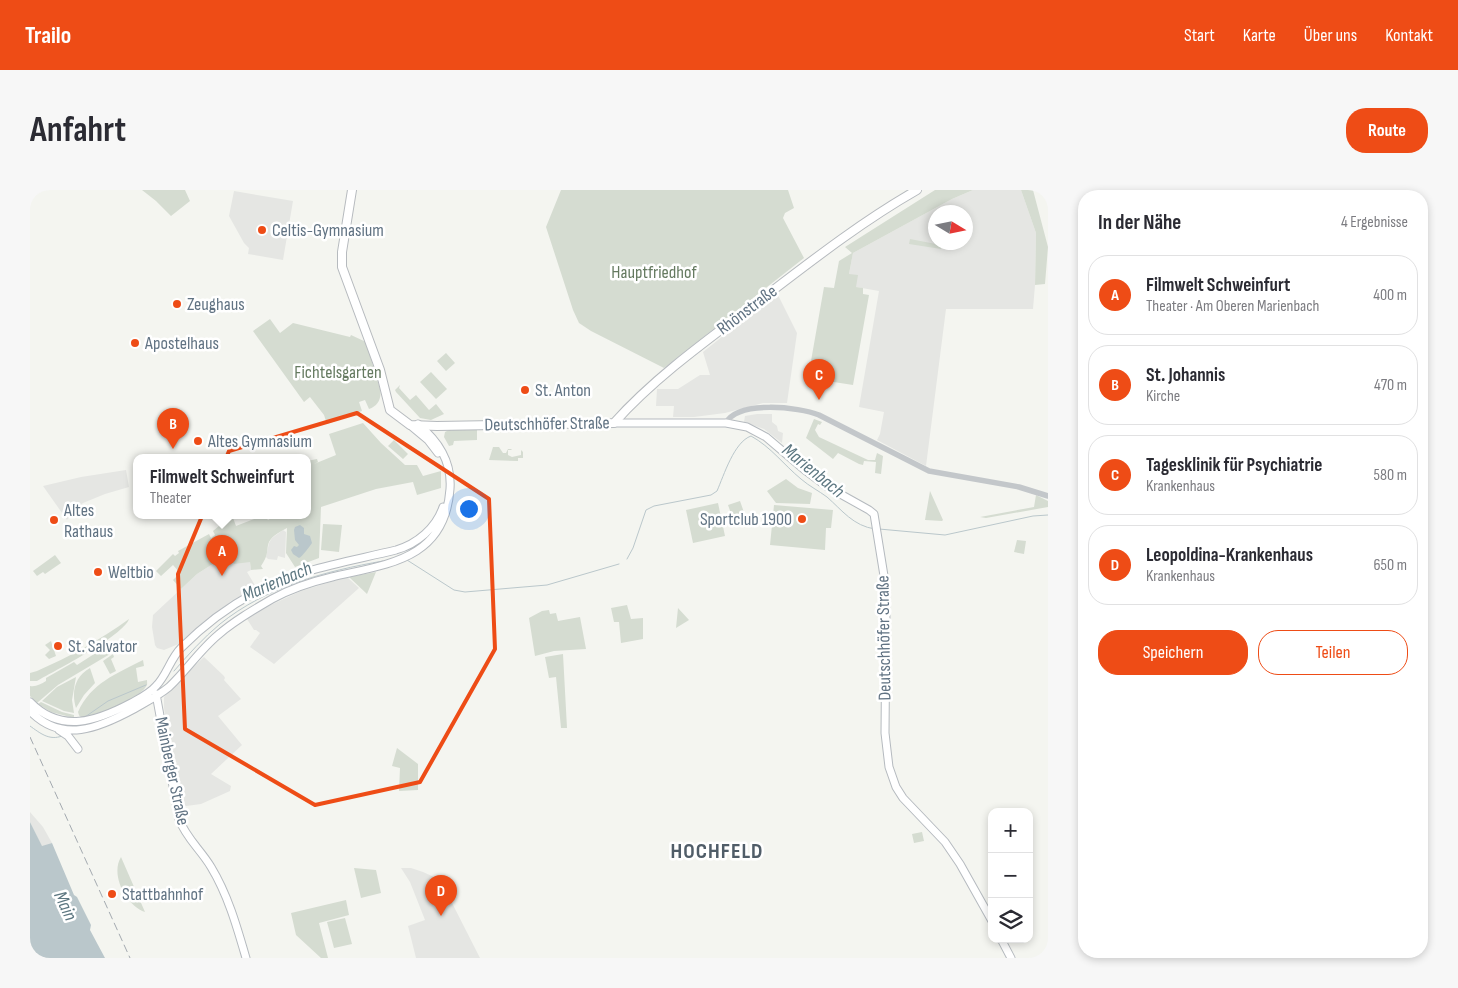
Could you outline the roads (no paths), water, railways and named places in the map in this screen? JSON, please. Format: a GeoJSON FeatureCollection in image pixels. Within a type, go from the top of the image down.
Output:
{"type":"FeatureCollection","features":[{"type":"Feature","properties":{"kind":"main road"},"geometry":{"type":"LineString","coordinates":[[52,726],[74,730],[98,726],[157,697],[180,676],[218,635],[243,616],[276,597],[309,584],[388,564],[413,553],[432,538],[442,522],[450,494],[447,462],[440,448],[428,433],[392,412],[378,364],[342,267],[342,252],[352,190]]}},
{"type":"Feature","properties":{"kind":"main road","name":"Rhönstraße"},"geometry":{"type":"LineString","coordinates":[[614,423],[655,383],[725,326],[810,261],[888,207],[917,190]]}},
{"type":"Feature","properties":{"kind":"main road","name":"Deutschhöfer Straße"},"geometry":{"type":"LineString","coordinates":[[414,425],[726,423],[747,426],[760,433],[816,478],[870,510],[874,514],[876,523],[885,582],[885,733],[888,767],[896,787],[903,798],[945,842],[960,864],[988,914]]}},
{"type":"Feature","properties":{"kind":"main road"},"geometry":{"type":"LineString","coordinates":[[30,711],[41,716],[82,722],[116,711],[155,688],[182,647],[224,612],[254,593],[301,572],[386,552],[410,544],[433,525],[441,511],[446,490],[446,475],[438,452],[414,425]]}},
{"type":"Feature","properties":{"kind":"main road"},"geometry":{"type":"LineString","coordinates":[[386,552],[388,564]]}},
{"type":"Feature","properties":{"kind":"main road"},"geometry":{"type":"LineString","coordinates":[[170,667],[173,674],[180,676]]}},
{"type":"Feature","properties":{"kind":"main road","name":"Mainberger Straße"},"geometry":{"type":"LineString","coordinates":[[155,688],[179,819],[186,834],[207,861],[220,884],[231,910],[246,958]]}},
{"type":"Feature","properties":{"kind":"main road"},"geometry":{"type":"LineString","coordinates":[[30,702],[41,716],[68,736],[78,749]]}},
{"type":"Feature","properties":{"kind":"main road"},"geometry":{"type":"LineString","coordinates":[[1003,943],[1011,958]]}},
{"type":"Feature","properties":{"kind":"street"},"geometry":{"type":"LineString","coordinates":[[726,423],[734,415],[751,410],[779,407],[804,410],[929,471],[1019,487],[1048,496]]}},
{"type":"Feature","properties":{"kind":"water"},"geometry":{"type":"Polygon","coordinates":[[[300,525],[304,528],[304,534],[310,536],[312,543],[299,558],[291,550],[294,546],[297,547],[299,545],[295,540],[294,530],[295,527],[300,525]]]}},
{"type":"Feature","properties":{"kind":"water","name":"Main"},"geometry":{"type":"Polygon","coordinates":[[[30,822],[42,846],[52,843],[74,895],[77,897],[91,925],[90,930],[105,958],[30,958],[30,822]]]}},
{"type":"Feature","properties":{"kind":"waterway","name":"Marienbach"},"geometry":{"type":"LineString","coordinates":[[627,559],[633,548],[646,510],[654,506],[711,495],[717,491],[735,452],[745,439],[751,436],[765,445],[801,479],[827,497],[848,517],[860,525],[875,529]]}},
{"type":"Feature","properties":{"kind":"waterway","name":"Marienbach"},"geometry":{"type":"LineString","coordinates":[[879,529],[945,535],[1033,516],[1048,515]]}},
{"type":"Feature","properties":{"kind":"waterway","name":"Marienbach"},"geometry":{"type":"LineString","coordinates":[[407,560],[454,590],[465,592],[547,585],[619,564]]}},
{"type":"Feature","properties":{"kind":"waterway","name":"Marienbach"},"geometry":{"type":"LineString","coordinates":[[174,671],[214,629],[238,611],[257,600],[297,582],[383,561]]}},
{"type":"Feature","properties":{"kind":"waterway","name":"Marienbach"},"geometry":{"type":"LineString","coordinates":[[85,717],[108,701],[146,685]]}},
{"type":"Feature","properties":{"kind":"waterway","name":"Marienbach"},"geometry":{"type":"LineString","coordinates":[[30,726],[49,737],[62,736]]}},
{"type":"Feature","properties":{"kind":"railway"},"geometry":{"type":"LineString","coordinates":[[30,737],[130,958]]}},
{"type":"Feature","properties":{"kind":"place","name":"Celtis-Gymnasium"},"geometry":{"type":"Point","coordinates":[262,230]}},
{"type":"Feature","properties":{"kind":"place","name":"Zeughaus"},"geometry":{"type":"Point","coordinates":[177,304]}},
{"type":"Feature","properties":{"kind":"place","name":"Apostelhaus"},"geometry":{"type":"Point","coordinates":[135,343]}},
{"type":"Feature","properties":{"kind":"place","name":"St. Anton"},"geometry":{"type":"Point","coordinates":[525,390]}},
{"type":"Feature","properties":{"kind":"place","name":"Tagesklinik für Psychiatrie"},"geometry":{"type":"Point","coordinates":[819,400]}},
{"type":"Feature","properties":{"kind":"place","name":"Altes Gymnasium"},"geometry":{"type":"Point","coordinates":[198,441]}},
{"type":"Feature","properties":{"kind":"place","name":"St. Johannis"},"geometry":{"type":"Point","coordinates":[173,449]}},
{"type":"Feature","properties":{"kind":"place","name":"Sportclub 1900"},"geometry":{"type":"Point","coordinates":[802,519]}},
{"type":"Feature","properties":{"kind":"place","name":"Altes Rathaus"},"geometry":{"type":"Point","coordinates":[54,520]}},
{"type":"Feature","properties":{"kind":"place","name":"Weltbio"},"geometry":{"type":"Point","coordinates":[98,572]}},
{"type":"Feature","properties":{"kind":"place","name":"Filmwelt Schweinfurt"},"geometry":{"type":"Point","coordinates":[222,576]}},
{"type":"Feature","properties":{"kind":"place","name":"St. Salvator"},"geometry":{"type":"Point","coordinates":[58,646]}},
{"type":"Feature","properties":{"kind":"place","name":"Stattbahnhof"},"geometry":{"type":"Point","coordinates":[112,894]}},
{"type":"Feature","properties":{"kind":"place","name":"Leopoldina-Krankenhaus"},"geometry":{"type":"Point","coordinates":[441,916]}},
{"type":"Feature","properties":{"kind":"district","name":"HOCHFELD"},"geometry":{"type":"Point","coordinates":[717,851]}},
{"type":"Feature","properties":{"kind":"park label","name":"Hauptfriedhof"},"geometry":{"type":"Point","coordinates":[654,272]}},
{"type":"Feature","properties":{"kind":"park label","name":"Fichtelsgarten"},"geometry":{"type":"Point","coordinates":[338,372]}}]}
